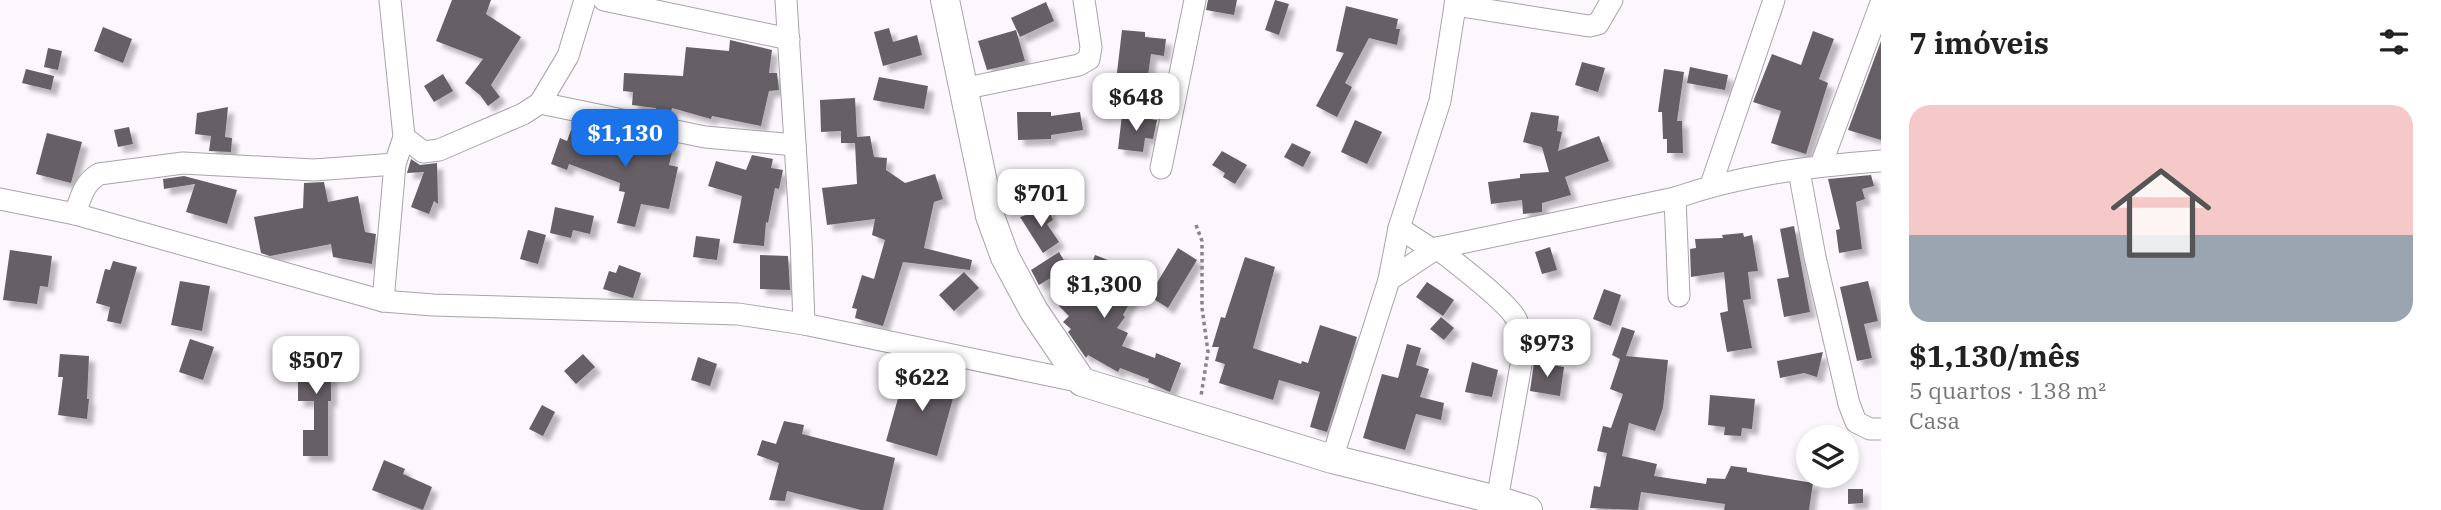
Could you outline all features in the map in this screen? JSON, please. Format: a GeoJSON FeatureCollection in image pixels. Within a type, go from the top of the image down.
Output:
{"type":"FeatureCollection","features":[{"type":"Feature","properties":{"kind":"street"},"geometry":{"type":"LineString","coordinates":[[383,301],[396,164],[404,137],[390,0]]}},
{"type":"Feature","properties":{"kind":"street"},"geometry":{"type":"LineString","coordinates":[[404,137],[423,152],[439,150],[523,114],[540,103],[568,56],[585,0]]}},
{"type":"Feature","properties":{"kind":"street"},"geometry":{"type":"LineString","coordinates":[[604,0],[789,39]]}},
{"type":"Feature","properties":{"kind":"street"},"geometry":{"type":"LineString","coordinates":[[786,0],[804,324]]}},
{"type":"Feature","properties":{"kind":"street"},"geometry":{"type":"LineString","coordinates":[[945,0],[990,216],[1005,257],[1034,311],[1082,383]]}},
{"type":"Feature","properties":{"kind":"street"},"geometry":{"type":"LineString","coordinates":[[962,89],[1079,65],[1089,59],[1091,47],[1084,0]]}},
{"type":"Feature","properties":{"kind":"street"},"geometry":{"type":"LineString","coordinates":[[1161,168],[1195,0]]}},
{"type":"Feature","properties":{"kind":"street"},"geometry":{"type":"LineString","coordinates":[[1332,460],[1389,280],[1399,228],[1440,101],[1455,3],[1589,26],[1598,24],[1612,0]]}},
{"type":"Feature","properties":{"kind":"street"},"geometry":{"type":"LineString","coordinates":[[1712,186],[1774,0]]}},
{"type":"Feature","properties":{"kind":"street"},"geometry":{"type":"LineString","coordinates":[[1821,165],[1881,3]]}},
{"type":"Feature","properties":{"kind":"street"},"geometry":{"type":"LineString","coordinates":[[540,103],[697,135],[795,145]]}},
{"type":"Feature","properties":{"kind":"street"},"geometry":{"type":"LineString","coordinates":[[1389,280],[1435,249],[1675,198],[1712,186],[1821,165],[1881,161]]}},
{"type":"Feature","properties":{"kind":"street"},"geometry":{"type":"LineString","coordinates":[[75,214],[83,188],[99,174],[183,163],[314,170],[396,164]]}},
{"type":"Feature","properties":{"kind":"street"},"geometry":{"type":"LineString","coordinates":[[1799,171],[1815,257],[1849,404],[1856,422],[1870,429],[1881,429]]}},
{"type":"Feature","properties":{"kind":"street"},"geometry":{"type":"LineString","coordinates":[[1675,198],[1679,296]]}},
{"type":"Feature","properties":{"kind":"street"},"geometry":{"type":"LineString","coordinates":[[0,199],[75,214],[383,301],[461,306],[738,314],[804,324],[1082,383],[1332,460],[1528,510]]}},
{"type":"Feature","properties":{"kind":"street"},"geometry":{"type":"LineString","coordinates":[[1399,228],[1435,249],[1493,295],[1516,319],[1521,342],[1521,365],[1497,500]]}},
{"type":"Feature","properties":{"kind":"path"},"geometry":{"type":"LineString","coordinates":[[1196,225],[1202,241],[1202,308],[1208,352],[1198,419]]}},
{"type":"Feature","properties":{"kind":"building"},"geometry":{"type":"Polygon","coordinates":[[[452,0],[491,0],[486,14],[521,37],[491,85],[500,97],[488,106],[480,95],[465,83],[483,59],[436,41],[452,0]]]}},
{"type":"Feature","properties":{"kind":"building"},"geometry":{"type":"Polygon","coordinates":[[[1208,0],[1237,0],[1234,15],[1206,10],[1208,0]]]}},
{"type":"Feature","properties":{"kind":"building"},"geometry":{"type":"Polygon","coordinates":[[[1275,0],[1289,4],[1279,35],[1265,30],[1275,0]]]}},
{"type":"Feature","properties":{"kind":"building"},"geometry":{"type":"Polygon","coordinates":[[[1046,2],[1054,21],[1020,37],[1011,18],[1046,2]]]}},
{"type":"Feature","properties":{"kind":"building"},"geometry":{"type":"Polygon","coordinates":[[[1346,6],[1398,19],[1396,29],[1400,29],[1397,45],[1369,38],[1345,83],[1352,87],[1337,117],[1316,106],[1344,53],[1336,51],[1346,6]]]}},
{"type":"Feature","properties":{"kind":"building"},"geometry":{"type":"Polygon","coordinates":[[[103,27],[132,39],[123,63],[94,51],[103,27]]]}},
{"type":"Feature","properties":{"kind":"building"},"geometry":{"type":"Polygon","coordinates":[[[889,28],[893,42],[917,35],[922,55],[883,66],[874,32],[889,28]]]}},
{"type":"Feature","properties":{"kind":"building"},"geometry":{"type":"Polygon","coordinates":[[[1016,30],[1025,61],[987,70],[978,41],[1016,30]]]}},
{"type":"Feature","properties":{"kind":"building"},"geometry":{"type":"Polygon","coordinates":[[[1122,30],[1145,32],[1145,37],[1166,39],[1164,56],[1151,54],[1146,90],[1118,87],[1119,81],[1116,81],[1122,30]]]}},
{"type":"Feature","properties":{"kind":"building"},"geometry":{"type":"Polygon","coordinates":[[[1813,31],[1834,39],[1819,79],[1828,83],[1806,154],[1771,143],[1781,111],[1753,102],[1772,54],[1801,65],[1813,31]]]}},
{"type":"Feature","properties":{"kind":"building"},"geometry":{"type":"Polygon","coordinates":[[[730,40],[772,50],[769,73],[777,73],[779,90],[769,91],[761,126],[712,116],[711,119],[672,108],[670,116],[655,111],[656,108],[632,105],[633,92],[623,91],[624,73],[683,76],[686,47],[729,51],[730,40]]]}},
{"type":"Feature","properties":{"kind":"building"},"geometry":{"type":"Polygon","coordinates":[[[1881,41],[1881,140],[1848,130],[1881,41]]]}},
{"type":"Feature","properties":{"kind":"building"},"geometry":{"type":"Polygon","coordinates":[[[48,48],[62,51],[58,70],[44,67],[48,48]]]}},
{"type":"Feature","properties":{"kind":"building"},"geometry":{"type":"Polygon","coordinates":[[[1582,62],[1605,68],[1598,92],[1575,85],[1582,62]]]}},
{"type":"Feature","properties":{"kind":"building"},"geometry":{"type":"Polygon","coordinates":[[[1690,67],[1728,75],[1725,90],[1687,83],[1690,67]]]}},
{"type":"Feature","properties":{"kind":"building"},"geometry":{"type":"Polygon","coordinates":[[[26,69],[54,76],[51,90],[22,83],[26,69]]]}},
{"type":"Feature","properties":{"kind":"building"},"geometry":{"type":"Polygon","coordinates":[[[1664,69],[1684,72],[1677,121],[1682,121],[1683,153],[1667,153],[1667,139],[1663,139],[1662,112],[1658,112],[1664,69]]]}},
{"type":"Feature","properties":{"kind":"building"},"geometry":{"type":"Polygon","coordinates":[[[443,74],[453,91],[434,102],[424,86],[443,74]]]}},
{"type":"Feature","properties":{"kind":"building"},"geometry":{"type":"Polygon","coordinates":[[[879,77],[928,86],[924,109],[873,100],[879,77]]]}},
{"type":"Feature","properties":{"kind":"building"},"geometry":{"type":"Polygon","coordinates":[[[855,98],[857,137],[870,136],[874,157],[887,158],[886,170],[905,183],[935,174],[943,199],[934,202],[924,248],[972,260],[970,270],[903,262],[883,326],[855,318],[857,309],[852,308],[862,275],[874,279],[885,240],[872,235],[875,219],[827,225],[822,188],[857,184],[855,143],[841,143],[841,131],[821,132],[820,100],[855,98]]]}},
{"type":"Feature","properties":{"kind":"building"},"geometry":{"type":"Polygon","coordinates":[[[228,107],[225,137],[232,138],[231,152],[209,151],[211,136],[195,134],[197,113],[228,107]]]}},
{"type":"Feature","properties":{"kind":"building"},"geometry":{"type":"Polygon","coordinates":[[[1017,112],[1051,112],[1051,116],[1080,112],[1083,130],[1051,135],[1051,139],[1018,140],[1017,112]]]}},
{"type":"Feature","properties":{"kind":"building"},"geometry":{"type":"Polygon","coordinates":[[[1531,112],[1559,116],[1557,131],[1562,132],[1558,151],[1599,136],[1609,161],[1565,177],[1571,195],[1542,203],[1542,212],[1523,214],[1522,200],[1491,204],[1488,182],[1520,178],[1520,174],[1549,172],[1542,147],[1523,142],[1531,112]]]}},
{"type":"Feature","properties":{"kind":"building"},"geometry":{"type":"Polygon","coordinates":[[[1122,115],[1157,120],[1153,139],[1145,138],[1143,152],[1118,149],[1122,115]]]}},
{"type":"Feature","properties":{"kind":"building"},"geometry":{"type":"Polygon","coordinates":[[[1355,120],[1382,132],[1367,164],[1341,152],[1355,120]]]}},
{"type":"Feature","properties":{"kind":"building"},"geometry":{"type":"Polygon","coordinates":[[[129,127],[133,144],[118,147],[114,130],[129,127]]]}},
{"type":"Feature","properties":{"kind":"building"},"geometry":{"type":"Polygon","coordinates":[[[571,130],[615,146],[618,132],[674,145],[669,165],[678,167],[669,209],[641,204],[635,227],[617,223],[625,192],[619,191],[620,183],[569,164],[567,170],[551,164],[560,138],[567,141],[571,130]]]}},
{"type":"Feature","properties":{"kind":"building"},"geometry":{"type":"Polygon","coordinates":[[[47,133],[82,142],[71,183],[36,174],[47,133]]]}},
{"type":"Feature","properties":{"kind":"building"},"geometry":{"type":"Polygon","coordinates":[[[1292,143],[1311,152],[1303,167],[1284,157],[1292,143]]]}},
{"type":"Feature","properties":{"kind":"building"},"geometry":{"type":"Polygon","coordinates":[[[1222,151],[1247,165],[1235,184],[1223,177],[1225,173],[1212,165],[1222,151]]]}},
{"type":"Feature","properties":{"kind":"building"},"geometry":{"type":"Polygon","coordinates":[[[752,155],[773,159],[771,168],[783,170],[779,189],[775,188],[768,223],[766,222],[764,246],[733,243],[742,196],[708,186],[716,161],[746,170],[752,155]]]}},
{"type":"Feature","properties":{"kind":"building"},"geometry":{"type":"Polygon","coordinates":[[[411,159],[420,165],[437,163],[438,204],[434,201],[429,214],[411,207],[424,172],[407,173],[411,159]]]}},
{"type":"Feature","properties":{"kind":"building"},"geometry":{"type":"Polygon","coordinates":[[[1871,175],[1874,186],[1862,189],[1865,199],[1856,202],[1862,249],[1839,253],[1836,230],[1840,229],[1828,179],[1871,175]]]}},
{"type":"Feature","properties":{"kind":"building"},"geometry":{"type":"Polygon","coordinates":[[[184,176],[237,190],[227,224],[186,212],[195,184],[164,189],[163,179],[184,176]]]}},
{"type":"Feature","properties":{"kind":"building"},"geometry":{"type":"Polygon","coordinates":[[[324,182],[328,202],[358,196],[365,232],[376,234],[372,264],[333,257],[331,244],[270,256],[261,253],[254,217],[303,208],[304,183],[324,182]]]}},
{"type":"Feature","properties":{"kind":"building"},"geometry":{"type":"Polygon","coordinates":[[[555,207],[594,216],[590,234],[573,230],[571,238],[550,233],[555,207]]]}},
{"type":"Feature","properties":{"kind":"building"},"geometry":{"type":"Polygon","coordinates":[[[1048,208],[1053,220],[1047,224],[1059,242],[1043,253],[1020,217],[1048,208]]]}},
{"type":"Feature","properties":{"kind":"building"},"geometry":{"type":"Polygon","coordinates":[[[1794,226],[1810,312],[1784,317],[1777,279],[1789,277],[1780,229],[1794,226]]]}},
{"type":"Feature","properties":{"kind":"building"},"geometry":{"type":"Polygon","coordinates":[[[528,230],[546,235],[538,264],[520,259],[528,230]]]}},
{"type":"Feature","properties":{"kind":"building"},"geometry":{"type":"Polygon","coordinates":[[[1743,233],[1744,237],[1752,235],[1758,271],[1748,272],[1751,299],[1743,300],[1752,348],[1727,352],[1720,313],[1728,311],[1724,272],[1691,277],[1690,249],[1696,248],[1695,239],[1723,238],[1722,235],[1743,233]]]}},
{"type":"Feature","properties":{"kind":"building"},"geometry":{"type":"Polygon","coordinates":[[[696,236],[720,239],[717,260],[693,257],[696,236]]]}},
{"type":"Feature","properties":{"kind":"building"},"geometry":{"type":"Polygon","coordinates":[[[1550,247],[1557,270],[1542,274],[1535,252],[1550,247]]]}},
{"type":"Feature","properties":{"kind":"building"},"geometry":{"type":"Polygon","coordinates":[[[1178,248],[1197,260],[1168,308],[1149,296],[1178,248]]]}},
{"type":"Feature","properties":{"kind":"building"},"geometry":{"type":"Polygon","coordinates":[[[10,250],[52,256],[48,287],[40,286],[37,304],[3,300],[10,250]]]}},
{"type":"Feature","properties":{"kind":"building"},"geometry":{"type":"Polygon","coordinates":[[[1059,252],[1082,290],[1095,255],[1108,260],[1105,271],[1138,288],[1117,328],[1128,333],[1122,346],[1155,358],[1156,353],[1181,363],[1170,392],[1148,382],[1149,379],[1120,368],[1118,372],[1088,355],[1086,358],[1068,332],[1071,329],[1063,322],[1069,316],[1059,306],[1069,296],[1052,277],[1039,285],[1031,270],[1059,252]]]}},
{"type":"Feature","properties":{"kind":"building"},"geometry":{"type":"Polygon","coordinates":[[[760,255],[788,256],[790,290],[760,289],[760,255]]]}},
{"type":"Feature","properties":{"kind":"building"},"geometry":{"type":"Polygon","coordinates":[[[1245,257],[1275,267],[1253,348],[1301,364],[1302,361],[1308,363],[1320,325],[1357,337],[1327,432],[1310,427],[1320,392],[1279,380],[1273,400],[1219,383],[1225,364],[1215,361],[1219,347],[1212,347],[1221,317],[1225,318],[1245,257]]]}},
{"type":"Feature","properties":{"kind":"building"},"geometry":{"type":"Polygon","coordinates":[[[113,261],[137,267],[121,324],[107,321],[110,307],[96,303],[105,269],[110,270],[113,261]]]}},
{"type":"Feature","properties":{"kind":"building"},"geometry":{"type":"Polygon","coordinates":[[[619,265],[641,273],[633,298],[603,289],[609,271],[616,273],[619,265]]]}},
{"type":"Feature","properties":{"kind":"building"},"geometry":{"type":"Polygon","coordinates":[[[964,272],[979,288],[954,311],[939,295],[964,272]]]}},
{"type":"Feature","properties":{"kind":"building"},"geometry":{"type":"Polygon","coordinates":[[[180,281],[210,286],[202,331],[171,325],[180,281]]]}},
{"type":"Feature","properties":{"kind":"building"},"geometry":{"type":"Polygon","coordinates":[[[1868,281],[1878,321],[1864,324],[1872,358],[1857,361],[1840,287],[1868,281]]]}},
{"type":"Feature","properties":{"kind":"building"},"geometry":{"type":"Polygon","coordinates":[[[1427,282],[1454,300],[1443,316],[1416,297],[1427,282]]]}},
{"type":"Feature","properties":{"kind":"building"},"geometry":{"type":"Polygon","coordinates":[[[1604,289],[1621,295],[1611,326],[1593,319],[1604,289]]]}},
{"type":"Feature","properties":{"kind":"building"},"geometry":{"type":"Polygon","coordinates":[[[1441,317],[1454,328],[1444,340],[1430,329],[1441,317]]]}},
{"type":"Feature","properties":{"kind":"building"},"geometry":{"type":"Polygon","coordinates":[[[1622,327],[1635,331],[1626,356],[1668,360],[1663,408],[1655,431],[1629,423],[1622,456],[1657,464],[1654,476],[1706,484],[1707,478],[1725,479],[1731,466],[1747,468],[1747,472],[1796,480],[1796,488],[1812,488],[1809,510],[1724,510],[1725,504],[1641,492],[1638,510],[1590,508],[1594,486],[1600,487],[1607,453],[1597,451],[1603,426],[1611,428],[1623,394],[1610,389],[1620,359],[1612,355],[1622,327]]]}},
{"type":"Feature","properties":{"kind":"building"},"geometry":{"type":"Polygon","coordinates":[[[190,339],[214,347],[203,380],[179,372],[190,339]]]}},
{"type":"Feature","properties":{"kind":"building"},"geometry":{"type":"Polygon","coordinates":[[[1407,344],[1421,348],[1416,365],[1429,369],[1420,397],[1444,403],[1441,420],[1416,414],[1405,450],[1363,438],[1382,374],[1398,378],[1407,344]]]}},
{"type":"Feature","properties":{"kind":"building"},"geometry":{"type":"Polygon","coordinates":[[[298,345],[312,345],[312,353],[338,353],[338,370],[331,370],[328,456],[303,456],[303,430],[314,430],[314,401],[298,401],[298,345]]]}},
{"type":"Feature","properties":{"kind":"building"},"geometry":{"type":"Polygon","coordinates":[[[1823,352],[1817,377],[1804,373],[1780,378],[1777,361],[1823,352]]]}},
{"type":"Feature","properties":{"kind":"building"},"geometry":{"type":"Polygon","coordinates":[[[60,354],[89,356],[87,419],[58,415],[63,377],[58,377],[60,354]]]}},
{"type":"Feature","properties":{"kind":"building"},"geometry":{"type":"Polygon","coordinates":[[[583,354],[595,367],[576,384],[564,371],[583,354]]]}},
{"type":"Feature","properties":{"kind":"building"},"geometry":{"type":"Polygon","coordinates":[[[698,357],[717,364],[710,386],[691,380],[698,357]]]}},
{"type":"Feature","properties":{"kind":"building"},"geometry":{"type":"Polygon","coordinates":[[[1472,362],[1498,370],[1492,397],[1465,392],[1472,362]]]}},
{"type":"Feature","properties":{"kind":"building"},"geometry":{"type":"Polygon","coordinates":[[[1534,362],[1564,367],[1560,396],[1530,391],[1534,362]]]}},
{"type":"Feature","properties":{"kind":"building"},"geometry":{"type":"Polygon","coordinates":[[[906,370],[957,384],[937,456],[886,441],[906,370]]]}},
{"type":"Feature","properties":{"kind":"building"},"geometry":{"type":"Polygon","coordinates":[[[1710,395],[1755,399],[1752,429],[1742,428],[1741,436],[1724,435],[1725,427],[1708,425],[1710,395]]]}},
{"type":"Feature","properties":{"kind":"building"},"geometry":{"type":"Polygon","coordinates":[[[542,405],[555,412],[543,436],[529,429],[542,405]]]}},
{"type":"Feature","properties":{"kind":"building"},"geometry":{"type":"Polygon","coordinates":[[[784,421],[804,425],[802,434],[895,458],[883,510],[861,510],[787,491],[785,501],[769,500],[779,463],[757,455],[762,440],[776,444],[784,421]]]}},
{"type":"Feature","properties":{"kind":"building"},"geometry":{"type":"Polygon","coordinates":[[[384,460],[405,469],[403,474],[432,487],[423,510],[372,490],[384,460]]]}},
{"type":"Feature","properties":{"kind":"building"},"geometry":{"type":"Polygon","coordinates":[[[1848,489],[1863,489],[1863,503],[1848,504],[1848,489]]]}}]}
